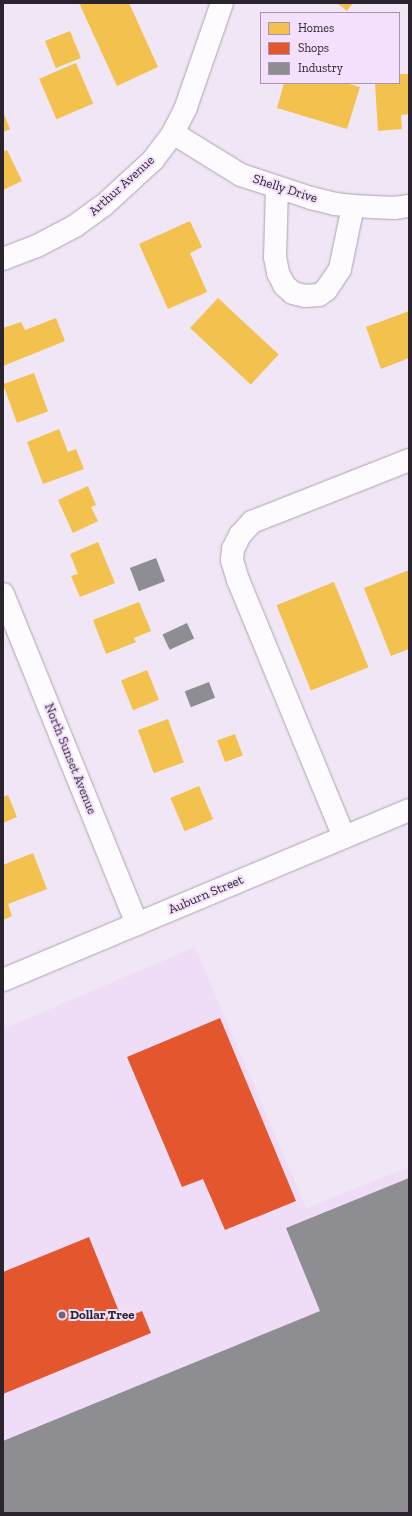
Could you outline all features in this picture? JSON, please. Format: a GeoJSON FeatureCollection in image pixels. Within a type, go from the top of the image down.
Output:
{"type":"FeatureCollection","features":[{"type":"Feature","properties":{"kind":"street","name":"Arthur Avenue"},"geometry":{"type":"LineString","coordinates":[[3,259],[37,246],[103,206],[152,160],[173,133],[186,107],[222,3]]}},
{"type":"Feature","properties":{"kind":"street","name":"Shelly Drive"},"geometry":{"type":"LineString","coordinates":[[173,133],[241,175],[317,200],[353,206],[394,208],[409,206]]}},
{"type":"Feature","properties":{"kind":"street"},"geometry":{"type":"LineString","coordinates":[[277,187],[275,257],[278,273],[284,285],[293,293],[305,296],[319,295],[326,290],[340,269],[353,206]]}},
{"type":"Feature","properties":{"kind":"street"},"geometry":{"type":"LineString","coordinates":[[344,837],[238,580],[232,560],[233,549],[240,535],[252,522],[409,460]]}},
{"type":"Feature","properties":{"kind":"street","name":"North Sunset Avenue"},"geometry":{"type":"LineString","coordinates":[[3,594],[137,924]]}},
{"type":"Feature","properties":{"kind":"street","name":"Auburn Street"},"geometry":{"type":"LineString","coordinates":[[3,980],[409,810]]}},
{"type":"Feature","properties":{"kind":"shaded area"},"geometry":{"type":"Polygon","coordinates":[[[195,947],[306,1208],[409,1167],[409,1513],[3,1513],[3,1029],[195,947]]]}},
{"type":"Feature","properties":{"kind":"building: Homes"},"geometry":{"type":"Polygon","coordinates":[[[79,3],[129,3],[158,67],[117,86],[79,3]]]}},
{"type":"Feature","properties":{"kind":"building: Homes"},"geometry":{"type":"Polygon","coordinates":[[[337,3],[353,3],[347,11],[337,3]]]}},
{"type":"Feature","properties":{"kind":"building: Homes"},"geometry":{"type":"Polygon","coordinates":[[[70,31],[81,58],[56,68],[45,41],[70,31]]]}},
{"type":"Feature","properties":{"kind":"building: Homes"},"geometry":{"type":"Polygon","coordinates":[[[76,63],[93,104],[56,119],[39,79],[76,63]]]}},
{"type":"Feature","properties":{"kind":"building: Homes"},"geometry":{"type":"Polygon","coordinates":[[[400,74],[409,74],[409,114],[401,115],[402,129],[378,131],[375,84],[400,84],[400,74]]]}},
{"type":"Feature","properties":{"kind":"building: Homes"},"geometry":{"type":"Polygon","coordinates":[[[284,84],[349,84],[360,87],[347,129],[277,108],[284,84]]]}},
{"type":"Feature","properties":{"kind":"building: Homes"},"geometry":{"type":"Polygon","coordinates":[[[3,112],[10,129],[3,132],[3,112]]]}},
{"type":"Feature","properties":{"kind":"building: Homes"},"geometry":{"type":"Polygon","coordinates":[[[7,150],[22,181],[3,190],[3,152],[7,150]]]}},
{"type":"Feature","properties":{"kind":"building: Homes"},"geometry":{"type":"Polygon","coordinates":[[[190,221],[202,247],[190,253],[207,292],[168,309],[139,244],[190,221]]]}},
{"type":"Feature","properties":{"kind":"building: Homes"},"geometry":{"type":"Polygon","coordinates":[[[218,298],[279,355],[251,385],[190,328],[218,298]]]}},
{"type":"Feature","properties":{"kind":"building: Homes"},"geometry":{"type":"Polygon","coordinates":[[[409,311],[409,358],[381,369],[366,327],[409,311]]]}},
{"type":"Feature","properties":{"kind":"building: Homes"},"geometry":{"type":"Polygon","coordinates":[[[56,318],[65,341],[3,366],[3,328],[21,322],[25,330],[56,318]]]}},
{"type":"Feature","properties":{"kind":"building: Homes"},"geometry":{"type":"Polygon","coordinates":[[[34,373],[48,412],[17,423],[3,384],[34,373]]]}},
{"type":"Feature","properties":{"kind":"building: Homes"},"geometry":{"type":"Polygon","coordinates":[[[59,429],[68,452],[76,449],[84,469],[43,484],[27,442],[59,429]]]}},
{"type":"Feature","properties":{"kind":"building: Homes"},"geometry":{"type":"Polygon","coordinates":[[[88,486],[96,505],[91,507],[98,521],[73,533],[58,500],[88,486]]]}},
{"type":"Feature","properties":{"kind":"building: Homes"},"geometry":{"type":"Polygon","coordinates":[[[98,542],[115,583],[80,597],[71,576],[78,574],[70,554],[98,542]]]}},
{"type":"Feature","properties":{"kind":"building: Homes"},"geometry":{"type":"Polygon","coordinates":[[[409,570],[409,649],[391,656],[364,588],[409,570]]]}},
{"type":"Feature","properties":{"kind":"building: Homes"},"geometry":{"type":"Polygon","coordinates":[[[334,582],[368,667],[311,691],[277,605],[334,582]]]}},
{"type":"Feature","properties":{"kind":"building: Homes"},"geometry":{"type":"Polygon","coordinates":[[[139,602],[151,631],[134,638],[136,642],[106,654],[93,620],[139,602]]]}},
{"type":"Feature","properties":{"kind":"building: Homes"},"geometry":{"type":"Polygon","coordinates":[[[147,670],[159,700],[133,710],[121,680],[147,670]]]}},
{"type":"Feature","properties":{"kind":"building: Homes"},"geometry":{"type":"Polygon","coordinates":[[[168,719],[184,762],[154,773],[138,730],[168,719]]]}},
{"type":"Feature","properties":{"kind":"building: Homes"},"geometry":{"type":"Polygon","coordinates":[[[235,734],[243,756],[225,762],[217,740],[235,734]]]}},
{"type":"Feature","properties":{"kind":"building: Homes"},"geometry":{"type":"Polygon","coordinates":[[[199,786],[213,819],[185,831],[170,798],[199,786]]]}},
{"type":"Feature","properties":{"kind":"building: Homes"},"geometry":{"type":"Polygon","coordinates":[[[8,795],[17,817],[3,823],[3,797],[8,795]]]}},
{"type":"Feature","properties":{"kind":"building: Homes"},"geometry":{"type":"Polygon","coordinates":[[[33,853],[47,889],[8,904],[12,916],[3,920],[3,865],[33,853]]]}},
{"type":"Feature","properties":{"kind":"building: Shops"},"geometry":{"type":"Polygon","coordinates":[[[220,1018],[296,1201],[225,1230],[203,1179],[182,1187],[127,1057],[220,1018]]]}},
{"type":"Feature","properties":{"kind":"building: Shops","name":"Dollar Tree"},"geometry":{"type":"Polygon","coordinates":[[[89,1237],[122,1319],[142,1311],[151,1333],[3,1394],[3,1272],[89,1237]]]}},
{"type":"Feature","properties":{"kind":"building: Industry"},"geometry":{"type":"Polygon","coordinates":[[[156,558],[165,581],[139,591],[130,568],[156,558]]]}},
{"type":"Feature","properties":{"kind":"building: Industry"},"geometry":{"type":"Polygon","coordinates":[[[187,623],[194,638],[170,650],[163,634],[187,623]]]}},
{"type":"Feature","properties":{"kind":"building: Industry"},"geometry":{"type":"Polygon","coordinates":[[[209,682],[215,698],[191,707],[185,691],[209,682]]]}},
{"type":"Feature","properties":{"kind":"building: Industry"},"geometry":{"type":"Polygon","coordinates":[[[409,1178],[409,1513],[3,1513],[3,1441],[320,1311],[286,1228],[409,1178]]]}},
{"type":"Feature","properties":{"kind":"place","name":"Dollar Tree"},"geometry":{"type":"Point","coordinates":[62,1315]}}]}
